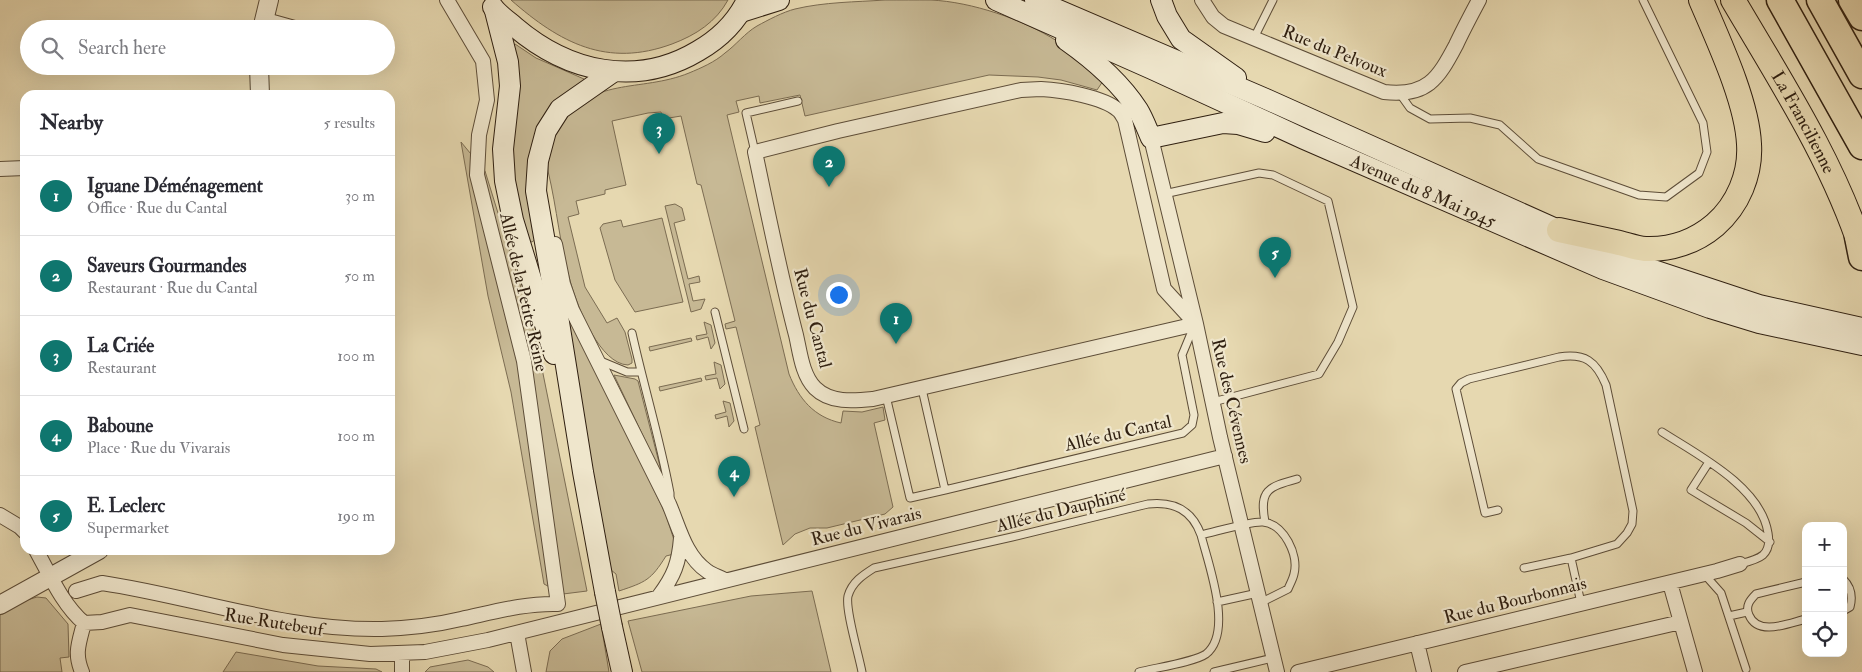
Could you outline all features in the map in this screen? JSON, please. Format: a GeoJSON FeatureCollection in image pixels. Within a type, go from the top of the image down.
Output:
{"type":"FeatureCollection","features":[{"type":"Feature","properties":{"kind":"highway"},"geometry":{"type":"LineString","coordinates":[[1559,230],[1643,249],[1661,248],[1675,246],[1706,232],[1730,209],[1738,196],[1744,180],[1748,161],[1748,136],[1735,86],[1701,0]]}},
{"type":"Feature","properties":{"kind":"highway","name":"La Francilienne"},"geometry":{"type":"LineString","coordinates":[[1733,0],[1814,141],[1850,215],[1861,248]]}},
{"type":"Feature","properties":{"kind":"highway"},"geometry":{"type":"LineString","coordinates":[[1780,0],[1862,146]]}},
{"type":"Feature","properties":{"kind":"highway"},"geometry":{"type":"LineString","coordinates":[[1820,0],[1862,74]]}},
{"type":"Feature","properties":{"kind":"highway"},"geometry":{"type":"LineString","coordinates":[[1852,0],[1862,17]]}},
{"type":"Feature","properties":{"kind":"main road"},"geometry":{"type":"LineString","coordinates":[[491,5],[526,37],[556,55],[583,66],[613,72],[666,66],[688,57],[713,42],[744,6],[779,0]]}},
{"type":"Feature","properties":{"kind":"main road","name":"Avenue du 8 Mai 1945"},"geometry":{"type":"LineString","coordinates":[[996,0],[1030,6],[1266,99],[1632,263],[1717,292],[1859,336]]}},
{"type":"Feature","properties":{"kind":"main road"},"geometry":{"type":"LineString","coordinates":[[1162,0],[1167,16],[1181,40],[1266,99]]}},
{"type":"Feature","properties":{"kind":"main road"},"geometry":{"type":"LineString","coordinates":[[491,5],[508,62],[509,78],[504,149],[507,189],[513,220],[573,414]]}},
{"type":"Feature","properties":{"kind":"main road"},"geometry":{"type":"LineString","coordinates":[[1030,6],[1089,56],[1127,95],[1139,111],[1151,138],[1222,123],[1238,124],[1256,130],[1304,139]]}},
{"type":"Feature","properties":{"kind":"main road","name":"Avenue du 8 Mai 1945"},"geometry":{"type":"LineString","coordinates":[[1030,6],[1304,139],[1604,269],[1667,293],[1759,323],[1859,336]]}},
{"type":"Feature","properties":{"kind":"main road"},"geometry":{"type":"LineString","coordinates":[[613,72],[560,109],[546,131],[538,161],[536,191],[573,414],[605,592],[622,672]]}},
{"type":"Feature","properties":{"kind":"street","name":"Allée de la Petite Reine"},"geometry":{"type":"LineString","coordinates":[[76,591],[102,583],[295,621],[345,628],[383,629],[442,623],[517,606],[537,603],[558,604],[524,361],[477,175],[479,135],[488,100],[484,61],[447,0]]}},
{"type":"Feature","properties":{"kind":"street","name":"Rue du Pelvoux"},"geometry":{"type":"LineString","coordinates":[[1202,0],[1213,16],[1224,26],[1384,92],[1400,94],[1419,90],[1433,81],[1442,70],[1479,0]]}},
{"type":"Feature","properties":{"kind":"street"},"geometry":{"type":"LineString","coordinates":[[259,75],[260,90]]}},
{"type":"Feature","properties":{"kind":"street"},"geometry":{"type":"LineString","coordinates":[[755,152],[1021,90],[1062,90],[1106,103],[1119,111],[1125,120],[1164,289],[1196,324]]}},
{"type":"Feature","properties":{"kind":"street","name":"Rue des Cévennes"},"geometry":{"type":"LineString","coordinates":[[1151,138],[1196,324],[1224,456],[1277,672]]}},
{"type":"Feature","properties":{"kind":"street","name":"Rue du Cantal"},"geometry":{"type":"LineString","coordinates":[[755,152],[789,310],[805,371],[814,387],[826,396],[841,400],[858,401],[922,389],[1196,324]]}},
{"type":"Feature","properties":{"kind":"street"},"geometry":{"type":"LineString","coordinates":[[0,169],[20,168]]}},
{"type":"Feature","properties":{"kind":"street"},"geometry":{"type":"LineString","coordinates":[[536,191],[552,230],[572,310],[677,522],[681,538],[679,560],[671,580],[659,596]]}},
{"type":"Feature","properties":{"kind":"street","name":"Rue du Vivarais"},"geometry":{"type":"LineString","coordinates":[[517,633],[1224,456]]}},
{"type":"Feature","properties":{"kind":"street"},"geometry":{"type":"LineString","coordinates":[[0,514],[20,524]]}},
{"type":"Feature","properties":{"kind":"street"},"geometry":{"type":"LineString","coordinates":[[681,538],[693,556],[707,571],[725,580]]}},
{"type":"Feature","properties":{"kind":"street"},"geometry":{"type":"LineString","coordinates":[[39,555],[63,599],[84,623],[78,645],[77,659],[82,672]]}},
{"type":"Feature","properties":{"kind":"street"},"geometry":{"type":"LineString","coordinates":[[0,605],[90,555]]}},
{"type":"Feature","properties":{"kind":"street","name":"Rue du Bourbonnais"},"geometry":{"type":"LineString","coordinates":[[1298,672],[1670,583],[1740,564]]}},
{"type":"Feature","properties":{"kind":"street"},"geometry":{"type":"LineString","coordinates":[[1670,583],[1695,672]]}},
{"type":"Feature","properties":{"kind":"street","name":"Rue Rutebeuf"},"geometry":{"type":"LineString","coordinates":[[84,623],[102,622],[130,615],[283,645],[370,654],[425,652],[517,633]]}},
{"type":"Feature","properties":{"kind":"street"},"geometry":{"type":"LineString","coordinates":[[1465,672],[1681,622]]}},
{"type":"Feature","properties":{"kind":"street"},"geometry":{"type":"LineString","coordinates":[[517,633],[524,672]]}},
{"type":"Feature","properties":{"kind":"street"},"geometry":{"type":"LineString","coordinates":[[1417,643],[1424,672]]}},
{"type":"Feature","properties":{"kind":"street"},"geometry":{"type":"LineString","coordinates":[[402,653],[402,672]]}},
{"type":"Feature","properties":{"kind":"lane"},"geometry":{"type":"LineString","coordinates":[[1254,38],[1274,0]]}},
{"type":"Feature","properties":{"kind":"lane"},"geometry":{"type":"LineString","coordinates":[[1400,94],[1410,108],[1430,119],[1470,118],[1500,125],[1538,159],[1639,195],[1666,196],[1699,172],[1707,152],[1703,123],[1643,0]]}},
{"type":"Feature","properties":{"kind":"lane"},"geometry":{"type":"LineString","coordinates":[[266,9],[290,20]]}},
{"type":"Feature","properties":{"kind":"lane"},"geometry":{"type":"LineString","coordinates":[[755,152],[746,113],[798,101]]}},
{"type":"Feature","properties":{"kind":"lane"},"geometry":{"type":"LineString","coordinates":[[1164,194],[1259,173],[1274,175],[1328,201],[1353,307],[1338,342],[1319,374],[1213,402]]}},
{"type":"Feature","properties":{"kind":"lane"},"geometry":{"type":"LineString","coordinates":[[715,312],[744,429]]}},
{"type":"Feature","properties":{"kind":"lane","name":"Allée du Cantal"},"geometry":{"type":"LineString","coordinates":[[886,396],[910,498],[945,490],[1183,433],[1192,425],[1194,415],[1182,355],[1196,324]]}},
{"type":"Feature","properties":{"kind":"lane"},"geometry":{"type":"LineString","coordinates":[[632,333],[640,372],[652,411],[665,466],[670,493],[669,504]]}},
{"type":"Feature","properties":{"kind":"lane"},"geometry":{"type":"LineString","coordinates":[[1498,510],[1485,513],[1456,389],[1461,383],[1469,379],[1570,356],[1582,357],[1592,362],[1600,372],[1606,385],[1633,511],[1632,524],[1617,544],[1570,558],[1524,568]]}},
{"type":"Feature","properties":{"kind":"lane"},"geometry":{"type":"LineString","coordinates":[[597,360],[627,372],[640,372]]}},
{"type":"Feature","properties":{"kind":"lane"},"geometry":{"type":"LineString","coordinates":[[922,389],[945,490]]}},
{"type":"Feature","properties":{"kind":"lane"},"geometry":{"type":"LineString","coordinates":[[1662,432],[1709,462],[1755,501],[1766,521],[1770,542],[1769,550],[1754,560],[1740,564]]}},
{"type":"Feature","properties":{"kind":"lane"},"geometry":{"type":"LineString","coordinates":[[1709,462],[1691,490],[1746,522],[1770,542]]}},
{"type":"Feature","properties":{"kind":"lane"},"geometry":{"type":"LineString","coordinates":[[1265,522],[1262,500],[1266,492],[1273,487],[1297,479]]}},
{"type":"Feature","properties":{"kind":"lane","name":"Allée du Dauphiné"},"geometry":{"type":"LineString","coordinates":[[862,672],[848,597],[853,585],[862,575],[874,568],[1159,503],[1181,509],[1191,515],[1197,523],[1217,602],[1219,622],[1216,640],[1207,653],[1198,658],[1139,672]]}},
{"type":"Feature","properties":{"kind":"lane"},"geometry":{"type":"LineString","coordinates":[[1201,535],[1265,522],[1282,533],[1290,545],[1294,558],[1295,573],[1288,588],[1259,598],[1217,602]]}},
{"type":"Feature","properties":{"kind":"lane"},"geometry":{"type":"LineString","coordinates":[[1570,558],[1581,603]]}},
{"type":"Feature","properties":{"kind":"lane"},"geometry":{"type":"LineString","coordinates":[[1705,574],[1721,593],[1746,669]]}},
{"type":"Feature","properties":{"kind":"lane"},"geometry":{"type":"LineString","coordinates":[[1802,583],[1756,594],[1751,599],[1747,612],[1751,620],[1759,626],[1769,628],[1802,621]]}},
{"type":"Feature","properties":{"kind":"lane"},"geometry":{"type":"LineString","coordinates":[[1847,584],[1852,601],[1847,608]]}},
{"type":"Feature","properties":{"kind":"lane"},"geometry":{"type":"LineString","coordinates":[[1729,616],[1747,612]]}},
{"type":"Feature","properties":{"kind":"lane"},"geometry":{"type":"LineString","coordinates":[[1214,672],[1273,658]]}},
{"type":"Feature","properties":{"kind":"shaded area"},"geometry":{"type":"Polygon","coordinates":[[[511,0],[728,0],[718,15],[704,27],[689,36],[672,44],[648,51],[626,53],[605,52],[566,39],[529,15],[511,0]]]}},
{"type":"Feature","properties":{"kind":"shaded area"},"geometry":{"type":"Polygon","coordinates":[[[885,0],[947,1],[980,8],[1013,19],[1063,45],[1103,81],[1097,90],[1061,80],[989,75],[805,116],[800,95],[760,103],[759,96],[736,101],[739,112],[727,115],[789,374],[793,383],[809,406],[831,420],[841,423],[843,411],[862,412],[883,407],[885,420],[874,423],[893,507],[885,514],[827,528],[810,528],[795,534],[783,545],[755,427],[760,425],[736,327],[726,329],[725,324],[735,321],[701,185],[697,184],[681,116],[663,119],[661,112],[612,121],[626,185],[605,190],[605,194],[576,201],[579,214],[568,217],[585,287],[607,323],[617,318],[625,332],[632,359],[632,363],[628,365],[618,362],[608,355],[592,333],[579,307],[564,256],[547,159],[550,144],[558,128],[571,111],[585,100],[617,88],[671,79],[694,71],[721,56],[757,26],[790,10],[829,4],[885,0]]]}},
{"type":"Feature","properties":{"kind":"shaded area"},"geometry":{"type":"Polygon","coordinates":[[[515,44],[536,58],[584,79],[586,82],[545,121],[537,238],[532,242],[527,241],[513,176],[511,46],[515,44]]]}},
{"type":"Feature","properties":{"kind":"shaded area"},"geometry":{"type":"Polygon","coordinates":[[[461,142],[485,171],[523,294],[537,344],[587,591],[563,594],[544,584],[511,392],[488,296],[461,142]]]}},
{"type":"Feature","properties":{"kind":"shaded area"},"geometry":{"type":"Polygon","coordinates":[[[675,204],[682,208],[685,220],[674,223],[688,279],[699,276],[700,282],[689,284],[693,301],[705,299],[701,309],[691,312],[665,206],[675,204]]]}},
{"type":"Feature","properties":{"kind":"shaded area"},"geometry":{"type":"Polygon","coordinates":[[[662,218],[683,302],[635,312],[615,280],[600,228],[603,224],[621,220],[623,227],[662,218]]]}},
{"type":"Feature","properties":{"kind":"shaded area"},"geometry":{"type":"Polygon","coordinates":[[[568,310],[666,515],[675,543],[674,554],[666,556],[652,575],[636,585],[619,591],[616,574],[611,570],[563,311],[568,310]]]}},
{"type":"Feature","properties":{"kind":"shaded area"},"geometry":{"type":"Polygon","coordinates":[[[704,322],[711,325],[715,343],[711,349],[708,337],[697,340],[696,336],[707,334],[704,322]]]}},
{"type":"Feature","properties":{"kind":"shaded area"},"geometry":{"type":"Polygon","coordinates":[[[691,338],[692,341],[650,351],[649,347],[691,338]]]}},
{"type":"Feature","properties":{"kind":"shaded area"},"geometry":{"type":"Polygon","coordinates":[[[714,362],[721,365],[725,384],[720,389],[717,378],[706,380],[705,376],[716,374],[714,362]]]}},
{"type":"Feature","properties":{"kind":"shaded area"},"geometry":{"type":"Polygon","coordinates":[[[614,375],[638,381],[663,478],[614,375]]]}},
{"type":"Feature","properties":{"kind":"shaded area"},"geometry":{"type":"Polygon","coordinates":[[[701,378],[702,381],[660,391],[659,387],[701,378]]]}},
{"type":"Feature","properties":{"kind":"shaded area"},"geometry":{"type":"Polygon","coordinates":[[[723,401],[730,403],[734,421],[729,427],[727,416],[716,419],[715,415],[726,412],[723,401]]]}},
{"type":"Feature","properties":{"kind":"shaded area"},"geometry":{"type":"Polygon","coordinates":[[[812,591],[831,672],[642,672],[628,621],[751,596],[812,591]]]}},
{"type":"Feature","properties":{"kind":"shaded area"},"geometry":{"type":"Polygon","coordinates":[[[37,597],[46,598],[68,624],[69,657],[60,658],[62,672],[0,672],[0,615],[27,600],[37,597]]]}},
{"type":"Feature","properties":{"kind":"shaded area"},"geometry":{"type":"Polygon","coordinates":[[[601,624],[609,672],[546,672],[550,651],[562,639],[601,624]]]}},
{"type":"Feature","properties":{"kind":"shaded area"},"geometry":{"type":"Polygon","coordinates":[[[236,652],[318,666],[376,669],[382,672],[223,672],[236,652]]]}},
{"type":"Feature","properties":{"kind":"shaded area"},"geometry":{"type":"Polygon","coordinates":[[[468,660],[488,667],[494,672],[425,672],[430,667],[468,660]]]}},
{"type":"Feature","properties":{"kind":"place","name":"La Criée"},"geometry":{"type":"Point","coordinates":[659,154]}},
{"type":"Feature","properties":{"kind":"place","name":"Saveurs Gourmandes"},"geometry":{"type":"Point","coordinates":[829,187]}},
{"type":"Feature","properties":{"kind":"place","name":"E. Leclerc"},"geometry":{"type":"Point","coordinates":[1275,278]}},
{"type":"Feature","properties":{"kind":"place","name":"Iguane Déménagement"},"geometry":{"type":"Point","coordinates":[896,344]}},
{"type":"Feature","properties":{"kind":"place","name":"Baboune"},"geometry":{"type":"Point","coordinates":[734,497]}}]}
